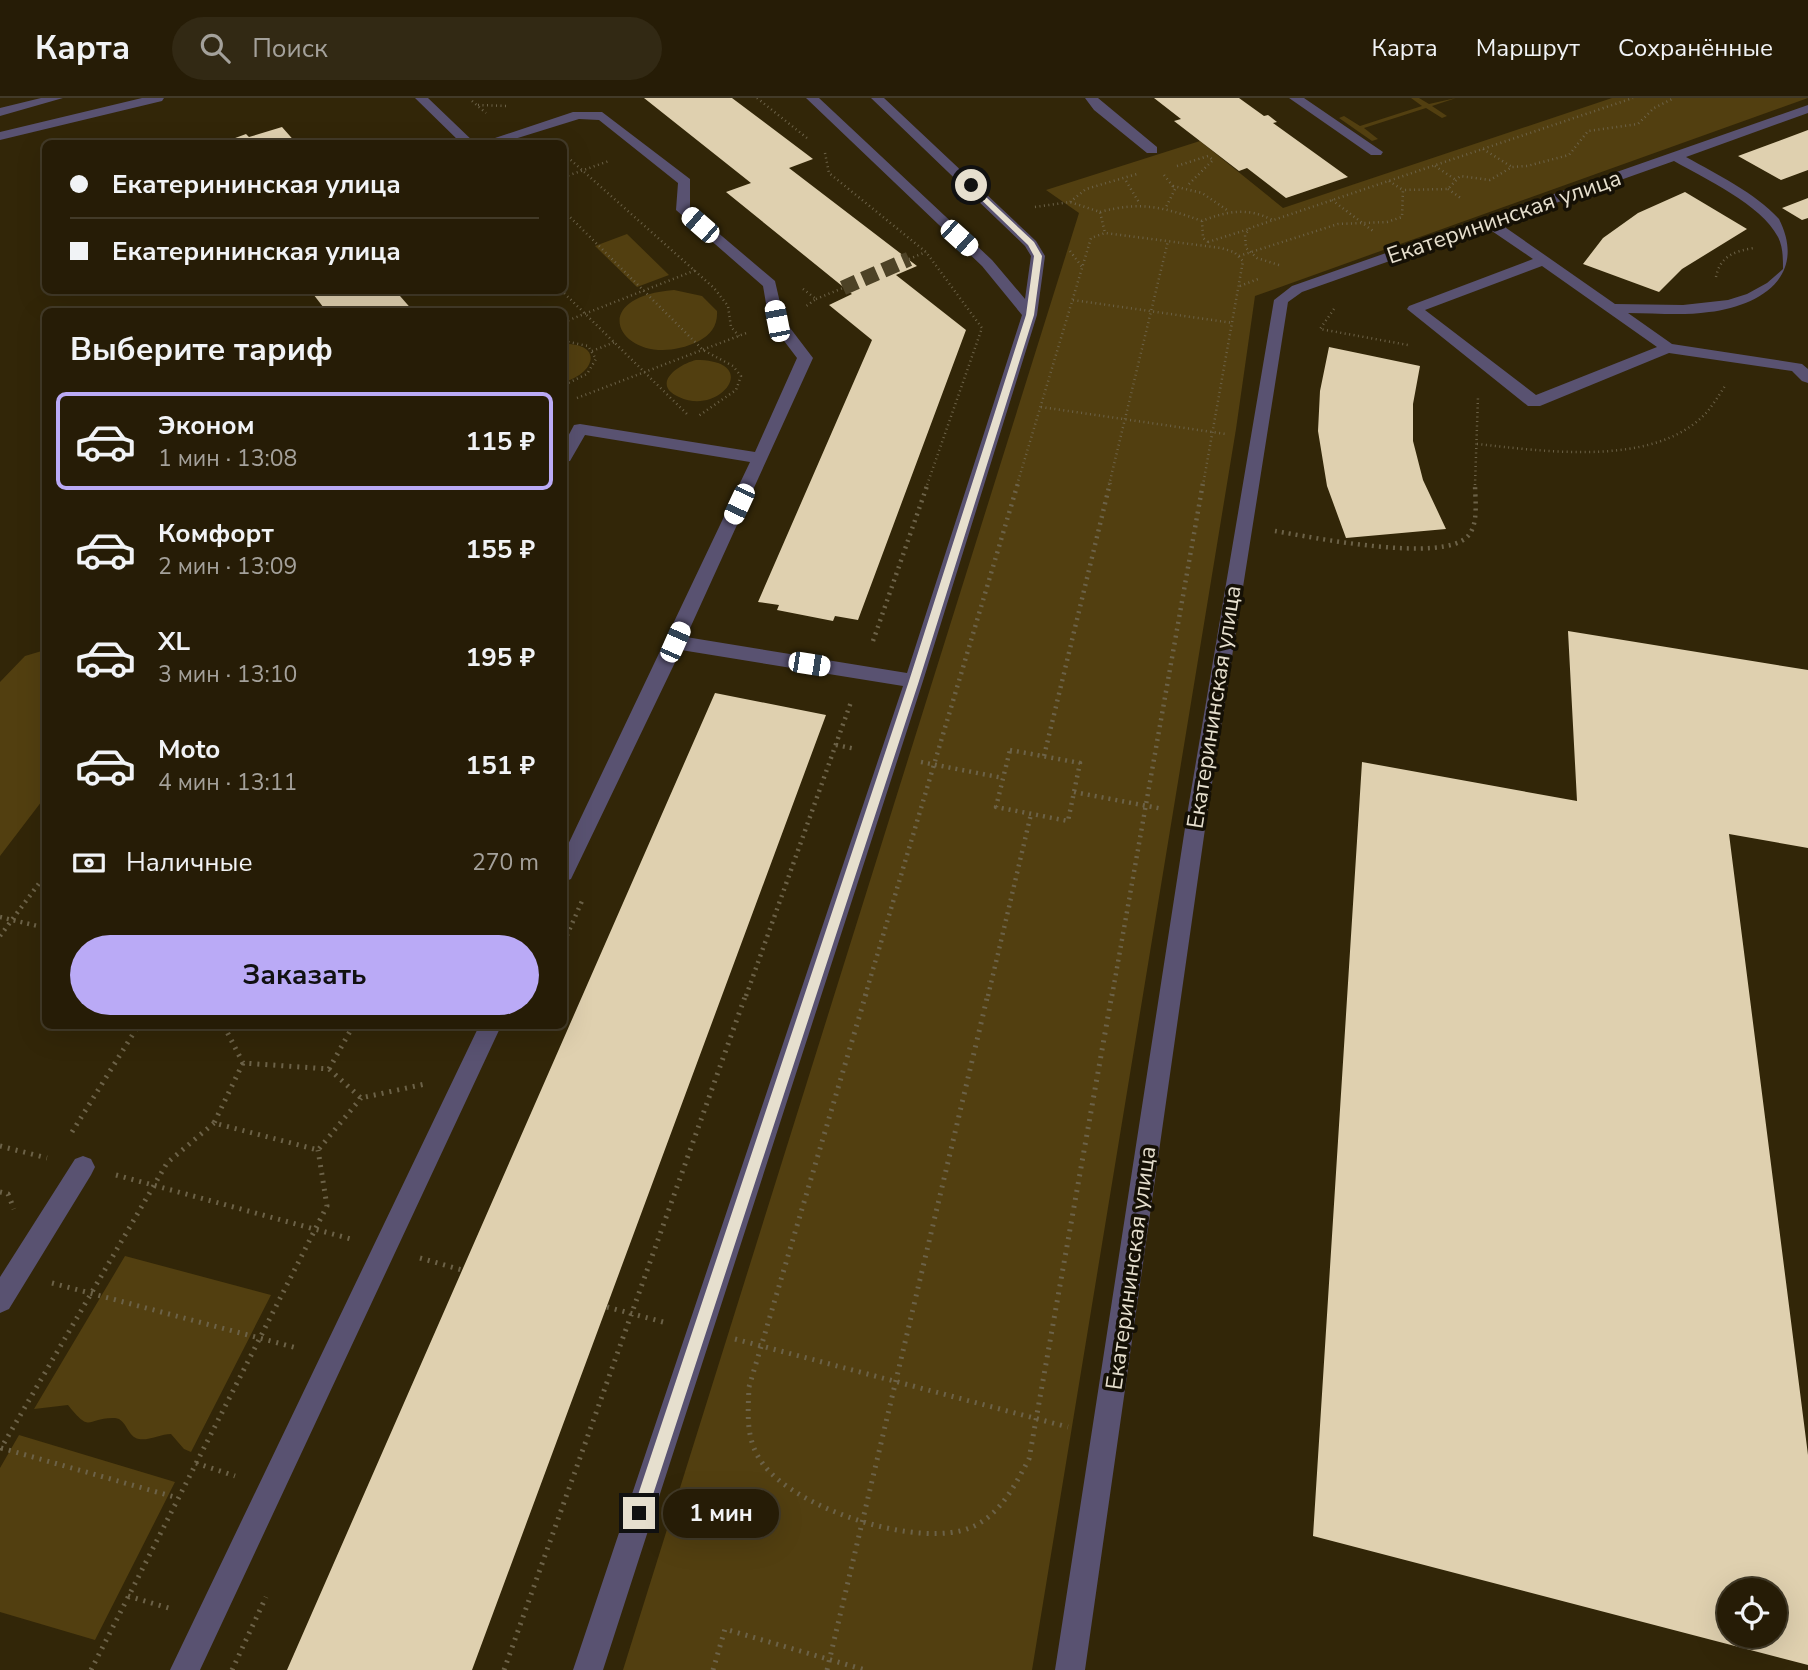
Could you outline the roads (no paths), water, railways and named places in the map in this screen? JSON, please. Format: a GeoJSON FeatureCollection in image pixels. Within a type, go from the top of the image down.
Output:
{"type":"FeatureCollection","features":[{"type":"Feature","properties":{"kind":"street"},"geometry":{"type":"LineString","coordinates":[[0,112],[57,98]]}},
{"type":"Feature","properties":{"kind":"street"},"geometry":{"type":"LineString","coordinates":[[0,136],[158,98]]}},
{"type":"Feature","properties":{"kind":"street"},"geometry":{"type":"LineString","coordinates":[[421,98],[466,140]]}},
{"type":"Feature","properties":{"kind":"street"},"geometry":{"type":"LineString","coordinates":[[812,98],[987,263],[1030,315]]}},
{"type":"Feature","properties":{"kind":"street"},"geometry":{"type":"LineString","coordinates":[[588,1670],[914,681],[1030,315],[1038,256],[1031,244],[877,98]]}},
{"type":"Feature","properties":{"kind":"street"},"geometry":{"type":"LineString","coordinates":[[1091,98],[1152,150]]}},
{"type":"Feature","properties":{"kind":"street"},"geometry":{"type":"LineString","coordinates":[[1294,98],[1376,152]]}},
{"type":"Feature","properties":{"kind":"street","name":"Екатерининская улица"},"geometry":{"type":"LineString","coordinates":[[1070,1670],[1197,815],[1281,300],[1297,289],[1808,109]]}},
{"type":"Feature","properties":{"kind":"street"},"geometry":{"type":"LineString","coordinates":[[496,140],[578,115],[602,116],[685,182],[683,210],[770,285],[777,321],[805,358],[675,642],[567,867]]}},
{"type":"Feature","properties":{"kind":"street"},"geometry":{"type":"LineString","coordinates":[[1612,308],[1730,305],[1766,293],[1790,270],[1790,256],[1784,235],[1772,220],[1676,157]]}},
{"type":"Feature","properties":{"kind":"street"},"geometry":{"type":"LineString","coordinates":[[1490,223],[1668,348],[1797,367],[1808,378]]}},
{"type":"Feature","properties":{"kind":"street"},"geometry":{"type":"LineString","coordinates":[[1544,260],[1414,309],[1534,402],[1668,348]]}},
{"type":"Feature","properties":{"kind":"street"},"geometry":{"type":"LineString","coordinates":[[567,446],[572,427],[760,458]]}},
{"type":"Feature","properties":{"kind":"street"},"geometry":{"type":"LineString","coordinates":[[675,642],[914,681]]}},
{"type":"Feature","properties":{"kind":"street"},"geometry":{"type":"LineString","coordinates":[[185,1670],[489,1029]]}},
{"type":"Feature","properties":{"kind":"street"},"geometry":{"type":"LineString","coordinates":[[0,1300],[83,1167]]}},
{"type":"Feature","properties":{"kind":"tunnel"},"geometry":{"type":"LineString","coordinates":[[843,288],[909,259]]}}]}
